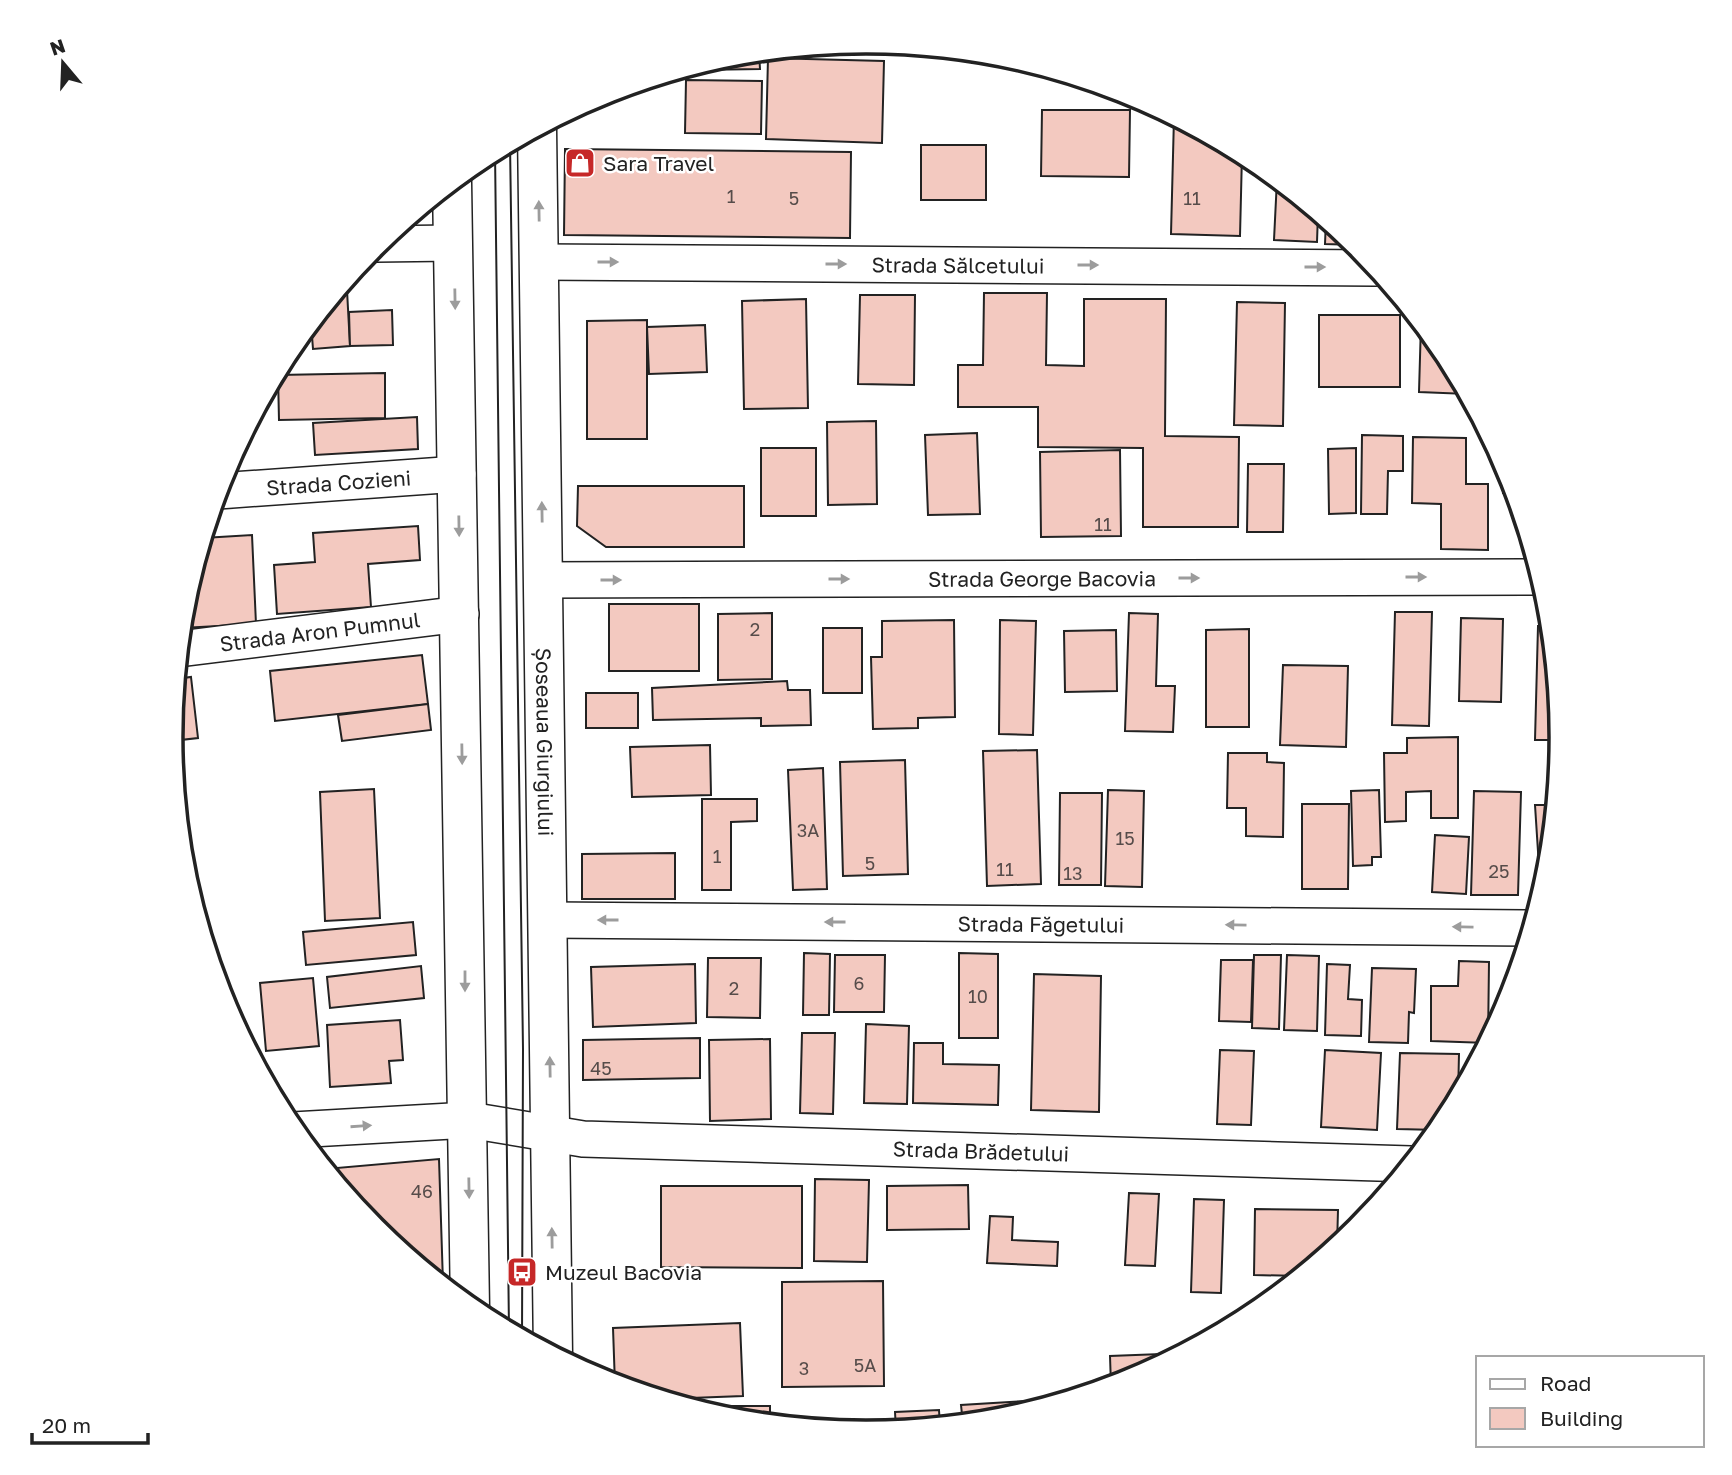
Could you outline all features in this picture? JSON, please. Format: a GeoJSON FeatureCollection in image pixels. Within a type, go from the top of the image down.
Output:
{"type":"FeatureCollection","features":[{"type":"Feature","properties":{"kind":"main road","name":"Șoseaua Giurgiului"},"geometry":{"type":"LineString","coordinates":[[537,139],[553,1344]]}},
{"type":"Feature","properties":{"kind":"main road"},"geometry":{"type":"LineString","coordinates":[[452,193],[471,1295]]}},
{"type":"Feature","properties":{"kind":"street"},"geometry":{"type":"LineString","coordinates":[[394,244],[454,243]]}},
{"type":"Feature","properties":{"kind":"street","name":"Strada Sălcetului"},"geometry":{"type":"LineString","coordinates":[[540,262],[1362,268]]}},
{"type":"Feature","properties":{"kind":"street","name":"Strada Cozieni"},"geometry":{"type":"LineString","coordinates":[[230,490],[458,474]]}},
{"type":"Feature","properties":{"kind":"street","name":"Strada George Bacovia"},"geometry":{"type":"LineString","coordinates":[[543,580],[1530,577]]}},
{"type":"Feature","properties":{"kind":"street","name":"Strada Aron Pumnul"},"geometry":{"type":"LineString","coordinates":[[189,648],[460,614]]}},
{"type":"Feature","properties":{"kind":"street","name":"Strada Făgetului"},"geometry":{"type":"LineString","coordinates":[[549,920],[1522,928]]}},
{"type":"Feature","properties":{"kind":"street","name":"Strada Brădetului"},"geometry":{"type":"LineString","coordinates":[[307,1129],[469,1120],[583,1139],[1399,1164]]}},
{"type":"Feature","properties":{"kind":"building"},"geometry":{"type":"Polygon","coordinates":[[[792,59],[884,61],[882,143],[766,139],[768,61],[792,59]]]}},
{"type":"Feature","properties":{"kind":"building"},"geometry":{"type":"Polygon","coordinates":[[[760,63],[760,69],[723,70],[760,63]]]}},
{"type":"Feature","properties":{"kind":"building"},"geometry":{"type":"Polygon","coordinates":[[[686,80],[762,81],[761,134],[685,133],[686,80]]]}},
{"type":"Feature","properties":{"kind":"building"},"geometry":{"type":"Polygon","coordinates":[[[1042,110],[1130,110],[1129,177],[1041,176],[1042,110]]]}},
{"type":"Feature","properties":{"kind":"building"},"geometry":{"type":"Polygon","coordinates":[[[1174,128],[1242,166],[1240,236],[1171,234],[1174,128]]]}},
{"type":"Feature","properties":{"kind":"building"},"geometry":{"type":"Polygon","coordinates":[[[921,145],[986,145],[986,200],[921,200],[921,145]]]}},
{"type":"Feature","properties":{"kind":"building"},"geometry":{"type":"Polygon","coordinates":[[[565,149],[851,152],[850,238],[564,235],[565,149]]]}},
{"type":"Feature","properties":{"kind":"building"},"geometry":{"type":"Polygon","coordinates":[[[1276,191],[1318,225],[1317,242],[1274,240],[1276,191]]]}},
{"type":"Feature","properties":{"kind":"building"},"geometry":{"type":"Polygon","coordinates":[[[1325,233],[1338,244],[1325,244],[1325,233]]]}},
{"type":"Feature","properties":{"kind":"building"},"geometry":{"type":"Polygon","coordinates":[[[347,293],[350,346],[313,349],[312,338],[347,293]]]}},
{"type":"Feature","properties":{"kind":"building"},"geometry":{"type":"Polygon","coordinates":[[[984,293],[1047,293],[1046,365],[1084,366],[1084,299],[1166,299],[1165,436],[1239,437],[1238,527],[1143,527],[1143,448],[1038,447],[1038,407],[958,407],[958,365],[983,365],[984,293]]]}},
{"type":"Feature","properties":{"kind":"building"},"geometry":{"type":"Polygon","coordinates":[[[860,295],[915,295],[914,385],[858,384],[860,295]]]}},
{"type":"Feature","properties":{"kind":"building"},"geometry":{"type":"Polygon","coordinates":[[[806,299],[808,408],[744,409],[742,301],[806,299]]]}},
{"type":"Feature","properties":{"kind":"building"},"geometry":{"type":"Polygon","coordinates":[[[1237,302],[1285,303],[1283,426],[1234,425],[1237,302]]]}},
{"type":"Feature","properties":{"kind":"building"},"geometry":{"type":"Polygon","coordinates":[[[392,310],[393,345],[350,346],[349,312],[392,310]]]}},
{"type":"Feature","properties":{"kind":"building"},"geometry":{"type":"Polygon","coordinates":[[[1319,315],[1400,315],[1400,387],[1319,387],[1319,315]]]}},
{"type":"Feature","properties":{"kind":"building"},"geometry":{"type":"Polygon","coordinates":[[[647,320],[647,439],[587,439],[587,321],[647,320]]]}},
{"type":"Feature","properties":{"kind":"building"},"geometry":{"type":"Polygon","coordinates":[[[705,325],[707,372],[649,374],[647,327],[705,325]]]}},
{"type":"Feature","properties":{"kind":"building"},"geometry":{"type":"Polygon","coordinates":[[[1421,339],[1456,394],[1419,392],[1421,339]]]}},
{"type":"Feature","properties":{"kind":"building"},"geometry":{"type":"Polygon","coordinates":[[[385,373],[385,418],[279,420],[278,389],[287,375],[385,373]]]}},
{"type":"Feature","properties":{"kind":"building"},"geometry":{"type":"Polygon","coordinates":[[[417,417],[418,449],[315,455],[313,423],[417,417]]]}},
{"type":"Feature","properties":{"kind":"building"},"geometry":{"type":"Polygon","coordinates":[[[876,421],[877,504],[828,505],[827,422],[876,421]]]}},
{"type":"Feature","properties":{"kind":"building"},"geometry":{"type":"Polygon","coordinates":[[[977,433],[980,514],[928,515],[925,435],[977,433]]]}},
{"type":"Feature","properties":{"kind":"building"},"geometry":{"type":"Polygon","coordinates":[[[1362,435],[1403,436],[1403,471],[1388,471],[1387,514],[1361,514],[1362,435]]]}},
{"type":"Feature","properties":{"kind":"building"},"geometry":{"type":"Polygon","coordinates":[[[1413,437],[1466,438],[1466,484],[1488,484],[1488,550],[1441,549],[1441,504],[1412,503],[1413,437]]]}},
{"type":"Feature","properties":{"kind":"building"},"geometry":{"type":"Polygon","coordinates":[[[761,448],[816,448],[816,516],[761,516],[761,448]]]}},
{"type":"Feature","properties":{"kind":"building"},"geometry":{"type":"Polygon","coordinates":[[[1356,448],[1356,513],[1329,514],[1328,449],[1356,448]]]}},
{"type":"Feature","properties":{"kind":"building"},"geometry":{"type":"Polygon","coordinates":[[[1120,450],[1121,536],[1041,537],[1040,452],[1120,450]]]}},
{"type":"Feature","properties":{"kind":"building"},"geometry":{"type":"Polygon","coordinates":[[[1248,464],[1284,464],[1283,532],[1247,532],[1248,464]]]}},
{"type":"Feature","properties":{"kind":"building"},"geometry":{"type":"Polygon","coordinates":[[[578,486],[744,486],[744,547],[606,547],[577,526],[578,486]]]}},
{"type":"Feature","properties":{"kind":"building"},"geometry":{"type":"Polygon","coordinates":[[[418,526],[420,560],[368,564],[371,607],[277,614],[274,565],[315,562],[313,533],[418,526]]]}},
{"type":"Feature","properties":{"kind":"building"},"geometry":{"type":"Polygon","coordinates":[[[252,535],[256,624],[192,627],[213,537],[252,535]]]}},
{"type":"Feature","properties":{"kind":"building"},"geometry":{"type":"Polygon","coordinates":[[[609,604],[699,604],[699,671],[609,671],[609,604]]]}},
{"type":"Feature","properties":{"kind":"building"},"geometry":{"type":"Polygon","coordinates":[[[1395,612],[1432,612],[1429,726],[1392,725],[1395,612]]]}},
{"type":"Feature","properties":{"kind":"building"},"geometry":{"type":"Polygon","coordinates":[[[772,613],[772,679],[718,680],[718,614],[772,613]]]}},
{"type":"Feature","properties":{"kind":"building"},"geometry":{"type":"Polygon","coordinates":[[[1129,613],[1158,614],[1156,686],[1175,686],[1173,732],[1125,731],[1129,613]]]}},
{"type":"Feature","properties":{"kind":"building"},"geometry":{"type":"Polygon","coordinates":[[[1461,618],[1503,619],[1501,702],[1459,701],[1461,618]]]}},
{"type":"Feature","properties":{"kind":"building"},"geometry":{"type":"Polygon","coordinates":[[[954,620],[955,717],[918,718],[918,728],[873,729],[871,657],[882,657],[882,621],[954,620]]]}},
{"type":"Feature","properties":{"kind":"building"},"geometry":{"type":"Polygon","coordinates":[[[1000,620],[1036,621],[1033,735],[999,734],[1000,620]]]}},
{"type":"Feature","properties":{"kind":"building"},"geometry":{"type":"Polygon","coordinates":[[[1538,626],[1548,693],[1549,740],[1535,740],[1538,626]]]}},
{"type":"Feature","properties":{"kind":"building"},"geometry":{"type":"Polygon","coordinates":[[[823,628],[862,628],[862,693],[823,693],[823,628]]]}},
{"type":"Feature","properties":{"kind":"building"},"geometry":{"type":"Polygon","coordinates":[[[1249,629],[1249,727],[1206,727],[1206,630],[1249,629]]]}},
{"type":"Feature","properties":{"kind":"building"},"geometry":{"type":"Polygon","coordinates":[[[1116,630],[1117,691],[1065,692],[1064,631],[1116,630]]]}},
{"type":"Feature","properties":{"kind":"building"},"geometry":{"type":"Polygon","coordinates":[[[422,655],[428,704],[275,721],[270,671],[422,655]]]}},
{"type":"Feature","properties":{"kind":"building"},"geometry":{"type":"Polygon","coordinates":[[[1283,665],[1348,666],[1346,747],[1280,745],[1283,665]]]}},
{"type":"Feature","properties":{"kind":"building"},"geometry":{"type":"Polygon","coordinates":[[[191,677],[198,738],[183,740],[184,693],[186,678],[191,677]]]}},
{"type":"Feature","properties":{"kind":"building"},"geometry":{"type":"Polygon","coordinates":[[[787,681],[788,690],[810,690],[811,725],[761,726],[761,718],[653,720],[652,688],[787,681]]]}},
{"type":"Feature","properties":{"kind":"building"},"geometry":{"type":"Polygon","coordinates":[[[586,693],[638,693],[638,728],[586,728],[586,693]]]}},
{"type":"Feature","properties":{"kind":"building"},"geometry":{"type":"Polygon","coordinates":[[[428,704],[431,730],[342,741],[338,715],[428,704]]]}},
{"type":"Feature","properties":{"kind":"building"},"geometry":{"type":"Polygon","coordinates":[[[1458,737],[1458,818],[1431,818],[1431,791],[1406,792],[1406,821],[1385,822],[1384,753],[1407,753],[1407,738],[1458,737]]]}},
{"type":"Feature","properties":{"kind":"building"},"geometry":{"type":"Polygon","coordinates":[[[710,745],[711,795],[632,797],[630,747],[710,745]]]}},
{"type":"Feature","properties":{"kind":"building"},"geometry":{"type":"Polygon","coordinates":[[[1037,750],[1041,884],[987,886],[983,751],[1037,750]]]}},
{"type":"Feature","properties":{"kind":"building"},"geometry":{"type":"Polygon","coordinates":[[[1228,753],[1267,753],[1267,762],[1284,763],[1283,837],[1246,836],[1246,808],[1227,808],[1228,753]]]}},
{"type":"Feature","properties":{"kind":"building"},"geometry":{"type":"Polygon","coordinates":[[[905,760],[908,874],[843,876],[840,762],[905,760]]]}},
{"type":"Feature","properties":{"kind":"building"},"geometry":{"type":"Polygon","coordinates":[[[823,768],[827,889],[793,890],[788,770],[823,768]]]}},
{"type":"Feature","properties":{"kind":"building"},"geometry":{"type":"Polygon","coordinates":[[[374,789],[380,918],[325,921],[320,792],[374,789]]]}},
{"type":"Feature","properties":{"kind":"building"},"geometry":{"type":"Polygon","coordinates":[[[1108,790],[1144,791],[1142,887],[1105,886],[1108,790]]]}},
{"type":"Feature","properties":{"kind":"building"},"geometry":{"type":"Polygon","coordinates":[[[1379,790],[1381,857],[1372,857],[1372,865],[1353,866],[1351,791],[1379,790]]]}},
{"type":"Feature","properties":{"kind":"building"},"geometry":{"type":"Polygon","coordinates":[[[1474,791],[1521,792],[1518,895],[1471,895],[1474,791]]]}},
{"type":"Feature","properties":{"kind":"building"},"geometry":{"type":"Polygon","coordinates":[[[1060,793],[1102,793],[1101,885],[1059,885],[1060,793]]]}},
{"type":"Feature","properties":{"kind":"building"},"geometry":{"type":"Polygon","coordinates":[[[702,799],[757,799],[757,821],[731,822],[731,890],[702,890],[702,799]]]}},
{"type":"Feature","properties":{"kind":"building"},"geometry":{"type":"Polygon","coordinates":[[[1302,804],[1349,804],[1348,889],[1302,889],[1302,804]]]}},
{"type":"Feature","properties":{"kind":"building"},"geometry":{"type":"Polygon","coordinates":[[[1535,805],[1545,805],[1543,827],[1538,856],[1535,805]]]}},
{"type":"Feature","properties":{"kind":"building"},"geometry":{"type":"Polygon","coordinates":[[[1435,835],[1469,837],[1466,894],[1432,892],[1435,835]]]}},
{"type":"Feature","properties":{"kind":"building"},"geometry":{"type":"Polygon","coordinates":[[[675,853],[675,899],[582,899],[582,854],[675,853]]]}},
{"type":"Feature","properties":{"kind":"building"},"geometry":{"type":"Polygon","coordinates":[[[413,922],[416,955],[306,965],[303,932],[413,922]]]}},
{"type":"Feature","properties":{"kind":"building"},"geometry":{"type":"Polygon","coordinates":[[[804,953],[830,954],[829,1015],[803,1015],[804,953]]]}},
{"type":"Feature","properties":{"kind":"building"},"geometry":{"type":"Polygon","coordinates":[[[959,953],[998,954],[998,1038],[959,1038],[959,953]]]}},
{"type":"Feature","properties":{"kind":"building"},"geometry":{"type":"Polygon","coordinates":[[[835,955],[885,955],[884,1012],[834,1012],[835,955]]]}},
{"type":"Feature","properties":{"kind":"building"},"geometry":{"type":"Polygon","coordinates":[[[1254,955],[1281,955],[1279,1029],[1252,1028],[1254,955]]]}},
{"type":"Feature","properties":{"kind":"building"},"geometry":{"type":"Polygon","coordinates":[[[1287,955],[1319,956],[1317,1031],[1284,1030],[1287,955]]]}},
{"type":"Feature","properties":{"kind":"building"},"geometry":{"type":"Polygon","coordinates":[[[708,958],[761,958],[760,1018],[707,1017],[708,958]]]}},
{"type":"Feature","properties":{"kind":"building"},"geometry":{"type":"Polygon","coordinates":[[[1221,960],[1253,960],[1251,1022],[1219,1021],[1221,960]]]}},
{"type":"Feature","properties":{"kind":"building"},"geometry":{"type":"Polygon","coordinates":[[[1459,961],[1489,962],[1488,1019],[1479,1040],[1478,1043],[1431,1041],[1431,986],[1458,986],[1459,961]]]}},
{"type":"Feature","properties":{"kind":"building"},"geometry":{"type":"Polygon","coordinates":[[[695,964],[696,1023],[593,1027],[591,967],[695,964]]]}},
{"type":"Feature","properties":{"kind":"building"},"geometry":{"type":"Polygon","coordinates":[[[1327,964],[1350,965],[1348,999],[1362,1000],[1361,1036],[1325,1035],[1327,964]]]}},
{"type":"Feature","properties":{"kind":"building"},"geometry":{"type":"Polygon","coordinates":[[[421,966],[424,998],[330,1008],[327,977],[421,966]]]}},
{"type":"Feature","properties":{"kind":"building"},"geometry":{"type":"Polygon","coordinates":[[[1372,968],[1416,969],[1414,1013],[1409,1012],[1408,1043],[1369,1042],[1372,968]]]}},
{"type":"Feature","properties":{"kind":"building"},"geometry":{"type":"Polygon","coordinates":[[[1034,974],[1101,976],[1099,1112],[1031,1110],[1034,974]]]}},
{"type":"Feature","properties":{"kind":"building"},"geometry":{"type":"Polygon","coordinates":[[[313,978],[319,1046],[266,1051],[260,983],[313,978]]]}},
{"type":"Feature","properties":{"kind":"building"},"geometry":{"type":"Polygon","coordinates":[[[400,1020],[403,1060],[389,1061],[391,1083],[330,1087],[327,1025],[400,1020]]]}},
{"type":"Feature","properties":{"kind":"building"},"geometry":{"type":"Polygon","coordinates":[[[866,1024],[909,1026],[907,1104],[864,1103],[866,1024]]]}},
{"type":"Feature","properties":{"kind":"building"},"geometry":{"type":"Polygon","coordinates":[[[802,1033],[835,1033],[833,1114],[800,1113],[802,1033]]]}},
{"type":"Feature","properties":{"kind":"building"},"geometry":{"type":"Polygon","coordinates":[[[700,1038],[700,1078],[583,1080],[583,1040],[700,1038]]]}},
{"type":"Feature","properties":{"kind":"building"},"geometry":{"type":"Polygon","coordinates":[[[770,1039],[771,1119],[710,1121],[709,1040],[770,1039]]]}},
{"type":"Feature","properties":{"kind":"building"},"geometry":{"type":"Polygon","coordinates":[[[914,1043],[943,1043],[943,1064],[999,1065],[998,1105],[913,1103],[914,1043]]]}},
{"type":"Feature","properties":{"kind":"building"},"geometry":{"type":"Polygon","coordinates":[[[1220,1050],[1254,1051],[1251,1125],[1217,1124],[1220,1050]]]}},
{"type":"Feature","properties":{"kind":"building"},"geometry":{"type":"Polygon","coordinates":[[[1325,1050],[1381,1053],[1377,1130],[1321,1127],[1325,1050]]]}},
{"type":"Feature","properties":{"kind":"building"},"geometry":{"type":"Polygon","coordinates":[[[1400,1053],[1459,1054],[1458,1078],[1425,1130],[1397,1129],[1400,1053]]]}},
{"type":"Feature","properties":{"kind":"building"},"geometry":{"type":"Polygon","coordinates":[[[439,1159],[443,1274],[383,1221],[336,1168],[439,1159]]]}},
{"type":"Feature","properties":{"kind":"building"},"geometry":{"type":"Polygon","coordinates":[[[815,1179],[869,1180],[867,1262],[814,1261],[815,1179]]]}},
{"type":"Feature","properties":{"kind":"building"},"geometry":{"type":"Polygon","coordinates":[[[968,1185],[969,1229],[887,1230],[887,1186],[968,1185]]]}},
{"type":"Feature","properties":{"kind":"building"},"geometry":{"type":"Polygon","coordinates":[[[661,1186],[802,1186],[802,1268],[661,1267],[661,1186]]]}},
{"type":"Feature","properties":{"kind":"building"},"geometry":{"type":"Polygon","coordinates":[[[1129,1193],[1159,1194],[1155,1266],[1125,1265],[1129,1193]]]}},
{"type":"Feature","properties":{"kind":"building"},"geometry":{"type":"Polygon","coordinates":[[[1194,1199],[1224,1200],[1221,1293],[1191,1292],[1194,1199]]]}},
{"type":"Feature","properties":{"kind":"building"},"geometry":{"type":"Polygon","coordinates":[[[1255,1209],[1338,1210],[1337,1232],[1287,1276],[1254,1275],[1255,1209]]]}},
{"type":"Feature","properties":{"kind":"building"},"geometry":{"type":"Polygon","coordinates":[[[990,1216],[1013,1217],[1012,1240],[1058,1242],[1057,1266],[987,1263],[990,1216]]]}},
{"type":"Feature","properties":{"kind":"building"},"geometry":{"type":"Polygon","coordinates":[[[883,1281],[884,1386],[782,1387],[782,1282],[883,1281]]]}},
{"type":"Feature","properties":{"kind":"building"},"geometry":{"type":"Polygon","coordinates":[[[740,1323],[743,1396],[693,1398],[615,1372],[613,1328],[740,1323]]]}},
{"type":"Feature","properties":{"kind":"building"},"geometry":{"type":"Polygon","coordinates":[[[1159,1354],[1111,1375],[1110,1356],[1159,1354]]]}},
{"type":"Feature","properties":{"kind":"building"},"geometry":{"type":"Polygon","coordinates":[[[1026,1401],[1026,1401],[962,1414],[961,1405],[1026,1401]]]}},
{"type":"Feature","properties":{"kind":"building"},"geometry":{"type":"Polygon","coordinates":[[[725,1406],[770,1406],[770,1414],[725,1406]]]}},
{"type":"Feature","properties":{"kind":"building"},"geometry":{"type":"Polygon","coordinates":[[[939,1410],[939,1416],[895,1420],[895,1412],[939,1410]]]}},
{"type":"Feature","properties":{"kind":"tram line"},"geometry":{"type":"LineString","coordinates":[[510,154],[523,1049],[522,1328]]}},
{"type":"Feature","properties":{"kind":"tram line"},"geometry":{"type":"LineString","coordinates":[[495,163],[509,1320]]}},
{"type":"Feature","properties":{"kind":"place","name":"Sara Travel"},"geometry":{"type":"Point","coordinates":[580,163]}},
{"type":"Feature","properties":{"kind":"place","name":"Muzeul Bacovia"},"geometry":{"type":"Point","coordinates":[522,1272]}}]}
